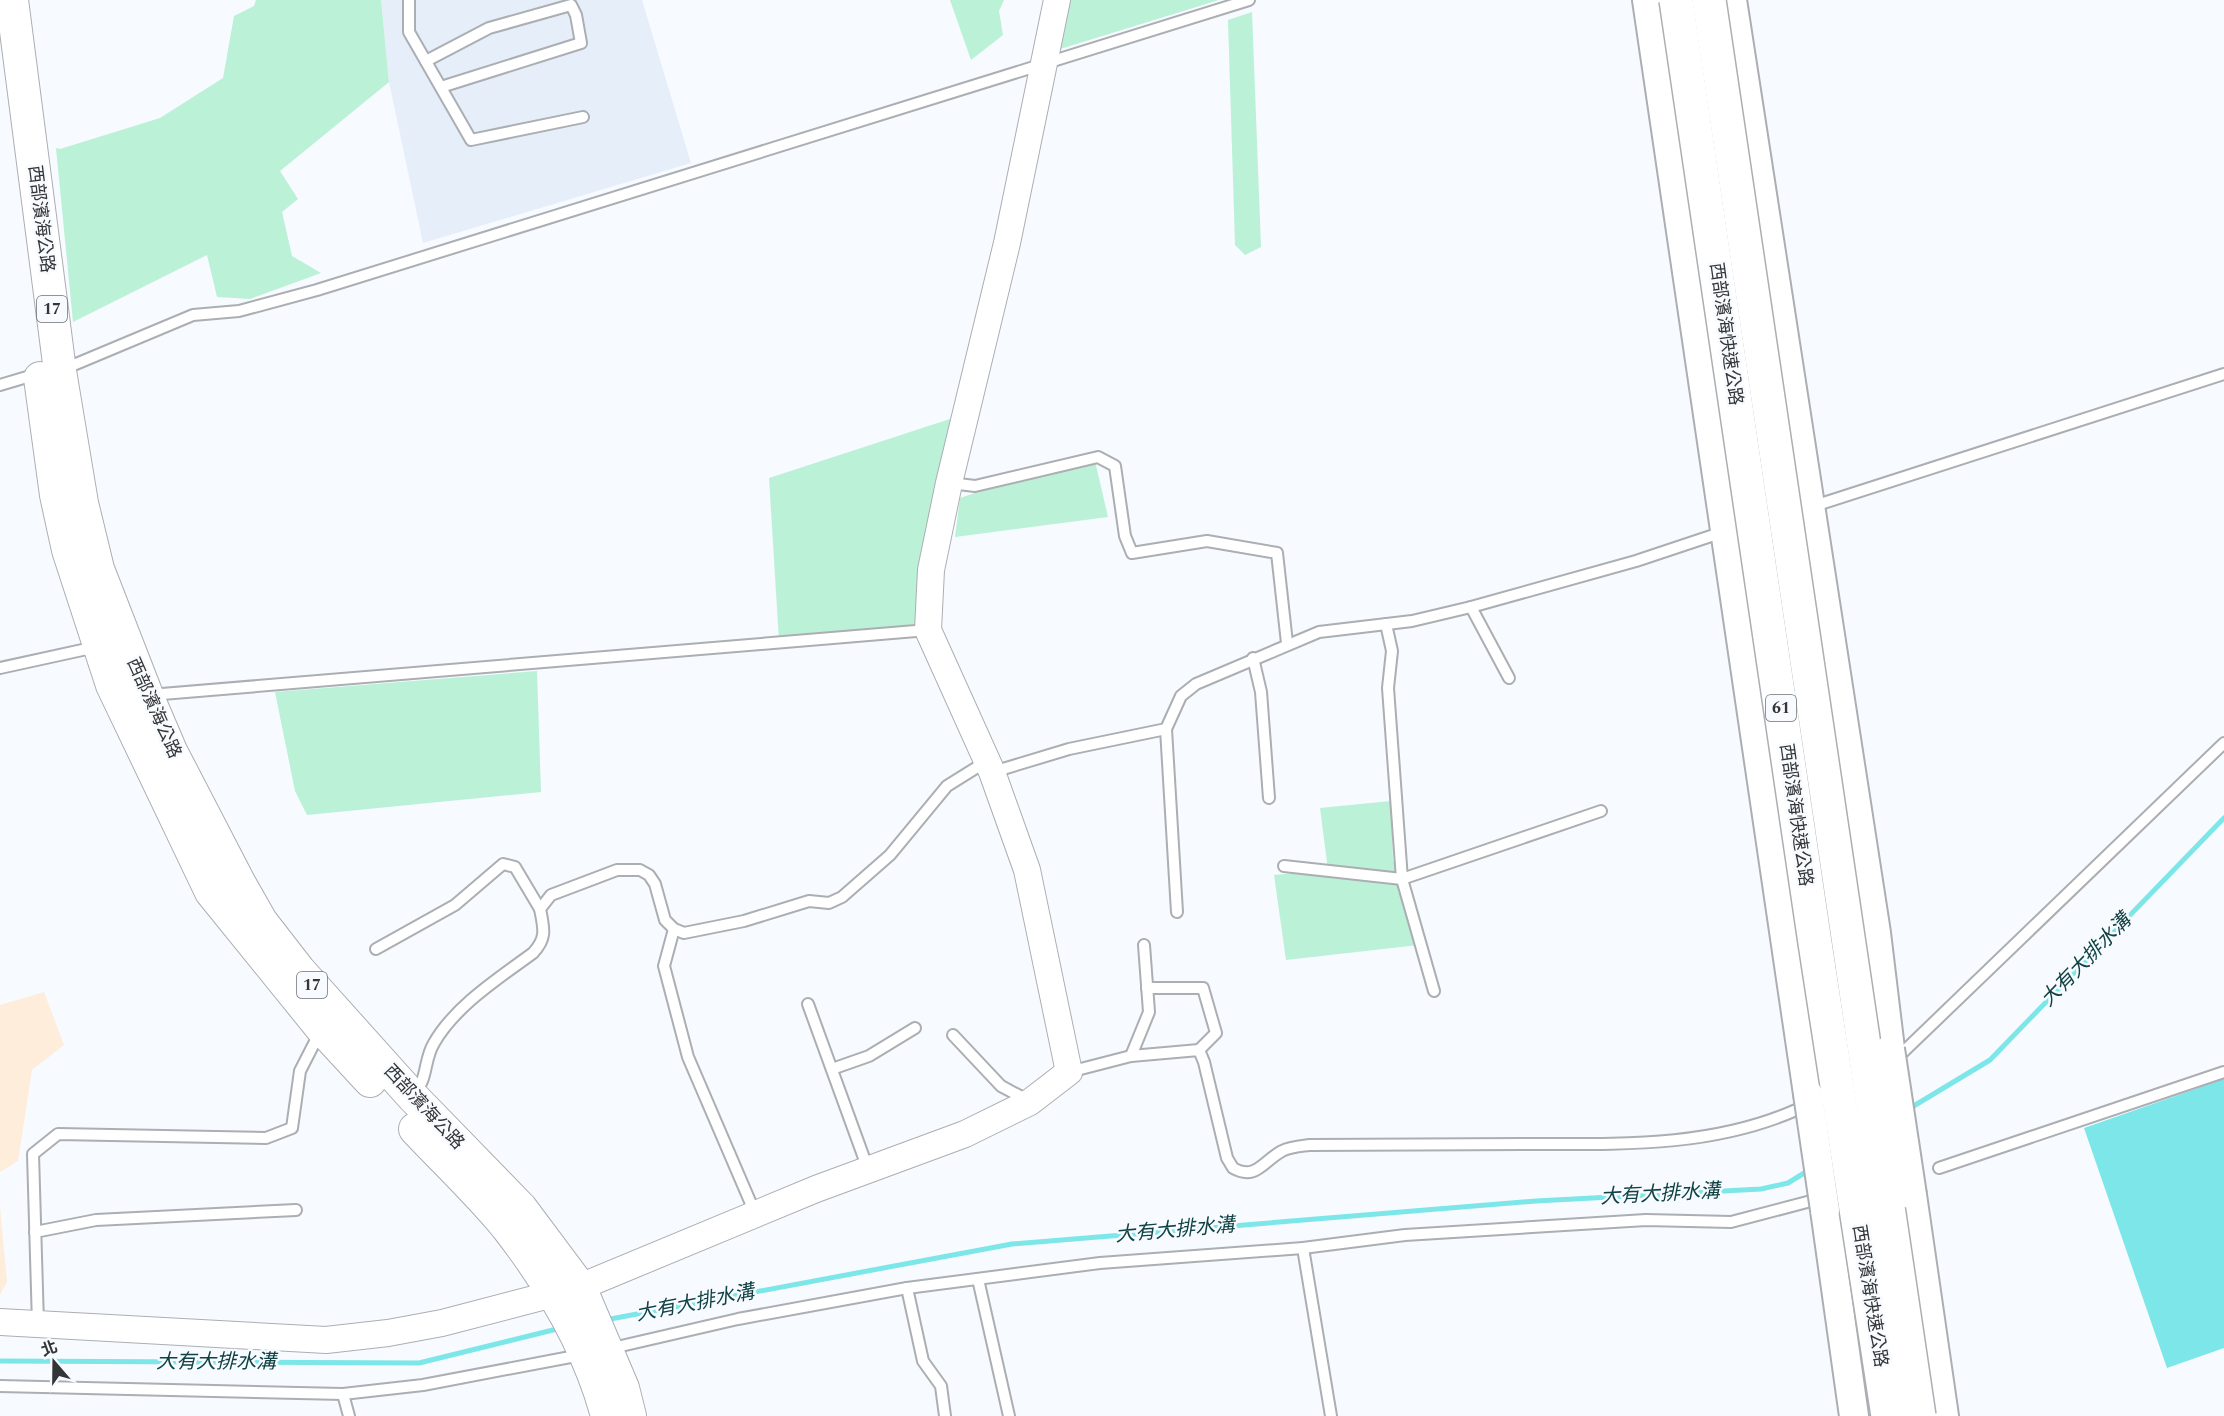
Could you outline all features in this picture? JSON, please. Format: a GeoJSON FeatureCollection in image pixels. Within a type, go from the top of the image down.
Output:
{"type":"FeatureCollection","features":[{"type":"Feature","properties":{"kind":"highway","name":"西部濱海快速公路"},"geometry":{"type":"LineString","coordinates":[[1676,0],[1815,943],[1888,1416]]}},
{"type":"Feature","properties":{"kind":"highway","name":"西部濱海快速公路"},"geometry":{"type":"LineString","coordinates":[[1709,0],[1919,1416]]}},
{"type":"Feature","properties":{"kind":"main road"},"geometry":{"type":"LineString","coordinates":[[1647,0],[1736,529],[1803,1102],[1854,1416]]}},
{"type":"Feature","properties":{"kind":"main road"},"geometry":{"type":"LineString","coordinates":[[1732,0],[1895,1052],[1912,1195],[1944,1416]]}},
{"type":"Feature","properties":{"kind":"main road","name":"西部濱海公路"},"geometry":{"type":"LineString","coordinates":[[9,13],[50,372]]}},
{"type":"Feature","properties":{"kind":"main road","name":"西部濱海公路"},"geometry":{"type":"LineString","coordinates":[[0,76],[50,372],[98,569],[109,635],[112,685],[211,892],[322,1029],[567,1291]]}},
{"type":"Feature","properties":{"kind":"main road","name":"西部濱海公路"},"geometry":{"type":"LineString","coordinates":[[109,635],[147,695],[171,751],[261,921],[299,970],[413,1097],[521,1208],[567,1291]]}},
{"type":"Feature","properties":{"kind":"main road","name":"17"},"geometry":{"type":"LineString","coordinates":[[567,1291],[596,1352],[623,1388],[630,1416]]}},
{"type":"Feature","properties":{"kind":"main road","name":"17"},"geometry":{"type":"LineString","coordinates":[[596,1352],[607,1416]]}},
{"type":"Feature","properties":{"kind":"street"},"geometry":{"type":"LineString","coordinates":[[0,1322],[326,1340],[399,1331],[567,1291],[868,1169],[965,1134],[1030,1102],[1069,1072],[1027,870],[990,766],[928,630],[931,570],[949,483],[1007,243],[1057,0]]}},
{"type":"Feature","properties":{"kind":"lane"},"geometry":{"type":"LineString","coordinates":[[409,0],[409,32],[471,140],[583,117]]}},
{"type":"Feature","properties":{"kind":"lane"},"geometry":{"type":"LineString","coordinates":[[0,385],[50,372],[193,315],[239,311],[317,290],[1249,0]]}},
{"type":"Feature","properties":{"kind":"lane"},"geometry":{"type":"LineString","coordinates":[[426,61],[489,28],[571,5],[576,15],[581,43],[441,87]]}},
{"type":"Feature","properties":{"kind":"lane"},"geometry":{"type":"LineString","coordinates":[[1178,912],[1166,729],[1181,696],[1196,684],[1287,643],[1319,632],[1386,624],[1471,607],[1636,561],[1810,508],[2224,374]]}},
{"type":"Feature","properties":{"kind":"lane"},"geometry":{"type":"LineString","coordinates":[[949,483],[975,486],[1098,457],[1115,466],[1125,536],[1132,553],[1207,541],[1277,553],[1287,643]]}},
{"type":"Feature","properties":{"kind":"lane"},"geometry":{"type":"LineString","coordinates":[[1471,607],[1509,678]]}},
{"type":"Feature","properties":{"kind":"lane"},"geometry":{"type":"LineString","coordinates":[[1386,624],[1392,651],[1388,688],[1402,879],[1434,991]]}},
{"type":"Feature","properties":{"kind":"lane"},"geometry":{"type":"LineString","coordinates":[[147,695],[928,630]]}},
{"type":"Feature","properties":{"kind":"lane"},"geometry":{"type":"LineString","coordinates":[[0,668],[109,635]]}},
{"type":"Feature","properties":{"kind":"lane"},"geometry":{"type":"LineString","coordinates":[[1252,658],[1261,692],[1269,798]]}},
{"type":"Feature","properties":{"kind":"lane"},"geometry":{"type":"LineString","coordinates":[[540,909],[552,895],[617,870],[640,870],[649,875],[655,884],[665,920],[674,929],[684,933],[744,921],[809,901],[829,903],[842,897],[890,855],[947,786],[990,766],[1166,729]]}},
{"type":"Feature","properties":{"kind":"lane"},"geometry":{"type":"LineString","coordinates":[[1895,1052],[2224,743]]}},
{"type":"Feature","properties":{"kind":"lane"},"geometry":{"type":"LineString","coordinates":[[1284,866],[1402,879],[1601,810]]}},
{"type":"Feature","properties":{"kind":"lane"},"geometry":{"type":"LineString","coordinates":[[376,949],[455,905],[503,864],[515,867],[540,909],[545,934],[542,943],[533,953],[451,1019],[432,1045],[424,1082],[413,1097]]}},
{"type":"Feature","properties":{"kind":"lane"},"geometry":{"type":"LineString","coordinates":[[674,929],[664,966],[688,1057],[756,1214]]}},
{"type":"Feature","properties":{"kind":"lane"},"geometry":{"type":"LineString","coordinates":[[1131,1056],[1149,1012],[1144,945]]}},
{"type":"Feature","properties":{"kind":"lane"},"geometry":{"type":"LineString","coordinates":[[1069,1072],[1131,1056],[1199,1050],[1216,1033],[1203,988],[1147,988]]}},
{"type":"Feature","properties":{"kind":"lane"},"geometry":{"type":"LineString","coordinates":[[808,1004],[868,1169]]}},
{"type":"Feature","properties":{"kind":"lane"},"geometry":{"type":"LineString","coordinates":[[832,1069],[869,1056],[915,1028]]}},
{"type":"Feature","properties":{"kind":"lane"},"geometry":{"type":"LineString","coordinates":[[38,1324],[33,1154],[58,1134],[266,1138],[292,1128],[300,1071],[322,1029]]}},
{"type":"Feature","properties":{"kind":"lane"},"geometry":{"type":"LineString","coordinates":[[953,1035],[1001,1086],[1030,1102]]}},
{"type":"Feature","properties":{"kind":"lane"},"geometry":{"type":"LineString","coordinates":[[1199,1050],[1204,1062],[1227,1158],[1233,1168],[1249,1173],[1260,1170],[1283,1150],[1309,1144],[1640,1144],[1704,1138],[1767,1122],[1803,1102]]}},
{"type":"Feature","properties":{"kind":"lane"},"geometry":{"type":"LineString","coordinates":[[1939,1168],[2224,1072]]}},
{"type":"Feature","properties":{"kind":"lane"},"geometry":{"type":"LineString","coordinates":[[0,1386],[343,1394],[423,1385],[596,1352],[738,1319],[907,1288],[1100,1263],[1303,1248],[1405,1234],[1646,1220],[1731,1222],[1818,1205]]}},
{"type":"Feature","properties":{"kind":"lane"},"geometry":{"type":"LineString","coordinates":[[35,1232],[96,1220],[296,1210]]}},
{"type":"Feature","properties":{"kind":"lane"},"geometry":{"type":"LineString","coordinates":[[1303,1248],[1331,1416]]}},
{"type":"Feature","properties":{"kind":"lane"},"geometry":{"type":"LineString","coordinates":[[978,1279],[1009,1416]]}},
{"type":"Feature","properties":{"kind":"lane"},"geometry":{"type":"LineString","coordinates":[[907,1288],[923,1361],[941,1386],[945,1416]]}},
{"type":"Feature","properties":{"kind":"lane"},"geometry":{"type":"LineString","coordinates":[[343,1394],[348,1416]]}},
{"type":"Feature","properties":{"kind":"shaded area"},"geometry":{"type":"Polygon","coordinates":[[[381,0],[642,0],[691,163],[423,243],[389,82],[381,0]]]}},
{"type":"Feature","properties":{"kind":"shaded area"},"geometry":{"type":"Polygon","coordinates":[[[44,992],[64,1045],[32,1070],[18,1161],[0,1172],[0,1005],[44,992]]]}},
{"type":"Feature","properties":{"kind":"shaded area"},"geometry":{"type":"Polygon","coordinates":[[[0,1207],[7,1282],[0,1295],[0,1207]]]}},
{"type":"Feature","properties":{"kind":"green space"},"geometry":{"type":"Polygon","coordinates":[[[256,0],[381,0],[389,82],[280,171],[298,199],[282,212],[292,256],[321,273],[250,299],[217,297],[207,255],[73,322],[56,148],[60,149],[160,118],[223,78],[234,16],[254,6],[256,0]]]}},
{"type":"Feature","properties":{"kind":"green space"},"geometry":{"type":"Polygon","coordinates":[[[950,0],[1004,0],[999,11],[1003,35],[971,60],[950,0]]]}},
{"type":"Feature","properties":{"kind":"green space"},"geometry":{"type":"Polygon","coordinates":[[[1067,0],[1219,0],[1057,50],[1067,0]]]}},
{"type":"Feature","properties":{"kind":"green space"},"geometry":{"type":"Polygon","coordinates":[[[1252,12],[1261,247],[1245,255],[1235,245],[1228,20],[1252,12]]]}},
{"type":"Feature","properties":{"kind":"green space"},"geometry":{"type":"Polygon","coordinates":[[[953,418],[923,624],[779,641],[769,478],[953,418]]]}},
{"type":"Feature","properties":{"kind":"green space"},"geometry":{"type":"Polygon","coordinates":[[[1068,461],[1095,461],[1108,517],[955,537],[960,498],[1068,461]]]}},
{"type":"Feature","properties":{"kind":"green space"},"geometry":{"type":"Polygon","coordinates":[[[537,671],[541,792],[307,815],[295,791],[275,692],[537,671]]]}},
{"type":"Feature","properties":{"kind":"green space"},"geometry":{"type":"Polygon","coordinates":[[[1391,801],[1393,860],[1409,887],[1427,944],[1286,960],[1274,875],[1328,870],[1320,808],[1391,801]]]}},
{"type":"Feature","properties":{"kind":"water"},"geometry":{"type":"Polygon","coordinates":[[[2224,1079],[2224,1348],[2167,1368],[2084,1128],[2224,1079]]]}},
{"type":"Feature","properties":{"kind":"waterway","name":"大有大排水溝"},"geometry":{"type":"LineString","coordinates":[[1907,1110],[1990,1060],[2224,818]]}},
{"type":"Feature","properties":{"kind":"waterway","name":"大有大排水溝"},"geometry":{"type":"LineString","coordinates":[[605,1320],[1012,1244],[1536,1201],[1761,1189],[1788,1183],[1809,1170]]}},
{"type":"Feature","properties":{"kind":"waterway","name":"大有大排水溝"},"geometry":{"type":"LineString","coordinates":[[0,1361],[419,1363],[561,1328]]}}]}
